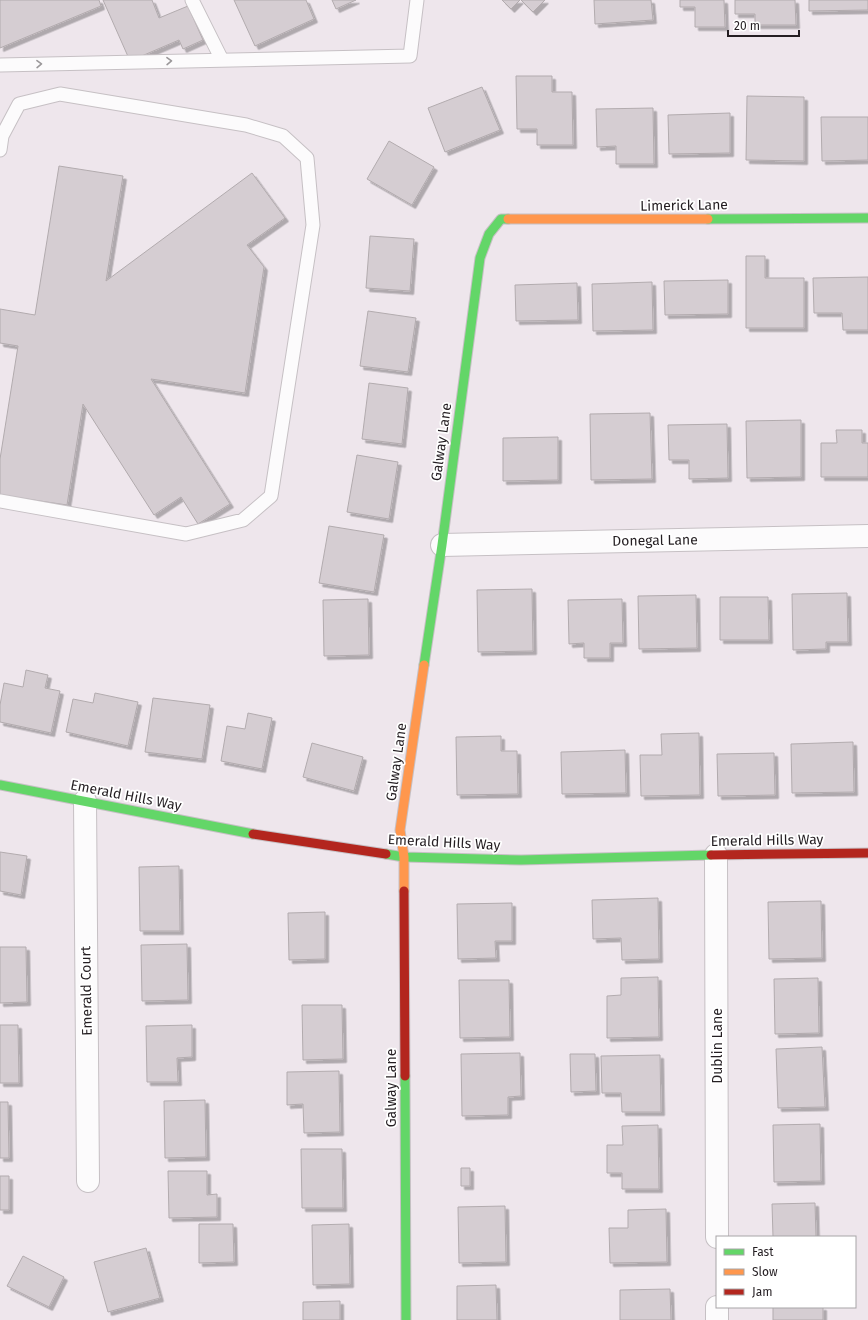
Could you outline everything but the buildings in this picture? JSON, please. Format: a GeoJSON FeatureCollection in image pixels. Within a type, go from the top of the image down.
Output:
{"type":"FeatureCollection","features":[{"type":"Feature","properties":{"kind":"street","name":"Limerick Lane"},"geometry":{"type":"LineString","coordinates":[[501,219],[583,220],[868,218]]}},
{"type":"Feature","properties":{"kind":"street","name":"Galway Lane"},"geometry":{"type":"LineString","coordinates":[[406,1320],[404,857],[400,830],[442,545],[480,258],[489,234],[501,219]]}},
{"type":"Feature","properties":{"kind":"street","name":"Donegal Lane"},"geometry":{"type":"LineString","coordinates":[[442,545],[868,536]]}},
{"type":"Feature","properties":{"kind":"street","name":"Emerald Hills Way"},"geometry":{"type":"LineString","coordinates":[[0,785],[269,838],[404,857],[521,860],[868,853]]}},
{"type":"Feature","properties":{"kind":"street","name":"Emerald Court"},"geometry":{"type":"LineString","coordinates":[[85,801],[88,1181]]}},
{"type":"Feature","properties":{"kind":"street","name":"Dublin Lane"},"geometry":{"type":"LineString","coordinates":[[716,855],[717,1236]]}},
{"type":"Feature","properties":{"kind":"street"},"geometry":{"type":"LineString","coordinates":[[717,1308],[717,1320]]}},
{"type":"Feature","properties":{"kind":"lane"},"geometry":{"type":"LineString","coordinates":[[192,0],[222,60]]}},
{"type":"Feature","properties":{"kind":"lane"},"geometry":{"type":"LineString","coordinates":[[0,65],[410,56],[417,0]]}},
{"type":"Feature","properties":{"kind":"lane"},"geometry":{"type":"LineString","coordinates":[[0,150],[2,136],[19,104],[60,94],[246,125],[283,136],[307,158],[312,225],[271,496],[243,520],[186,534],[0,501]]}},
{"type":"Feature","properties":{"kind":"traffic: fast"},"geometry":{"type":"LineString","coordinates":[[708,219],[868,218]]}},
{"type":"Feature","properties":{"kind":"traffic: fast"},"geometry":{"type":"LineString","coordinates":[[424,665],[442,545],[480,258],[489,234],[501,219],[508,219]]}},
{"type":"Feature","properties":{"kind":"traffic: fast"},"geometry":{"type":"LineString","coordinates":[[0,785],[253,834]]}},
{"type":"Feature","properties":{"kind":"traffic: fast"},"geometry":{"type":"LineString","coordinates":[[386,854],[404,857],[521,860],[711,855]]}},
{"type":"Feature","properties":{"kind":"traffic: fast"},"geometry":{"type":"LineString","coordinates":[[405,1076],[406,1320]]}},
{"type":"Feature","properties":{"kind":"traffic: slow"},"geometry":{"type":"LineString","coordinates":[[508,219],[708,219]]}},
{"type":"Feature","properties":{"kind":"traffic: slow"},"geometry":{"type":"LineString","coordinates":[[404,891],[404,857],[400,830],[424,665]]}},
{"type":"Feature","properties":{"kind":"traffic: jam"},"geometry":{"type":"LineString","coordinates":[[253,834],[386,854]]}},
{"type":"Feature","properties":{"kind":"traffic: jam"},"geometry":{"type":"LineString","coordinates":[[711,855],[868,853]]}},
{"type":"Feature","properties":{"kind":"traffic: jam"},"geometry":{"type":"LineString","coordinates":[[404,891],[405,1076]]}}]}
